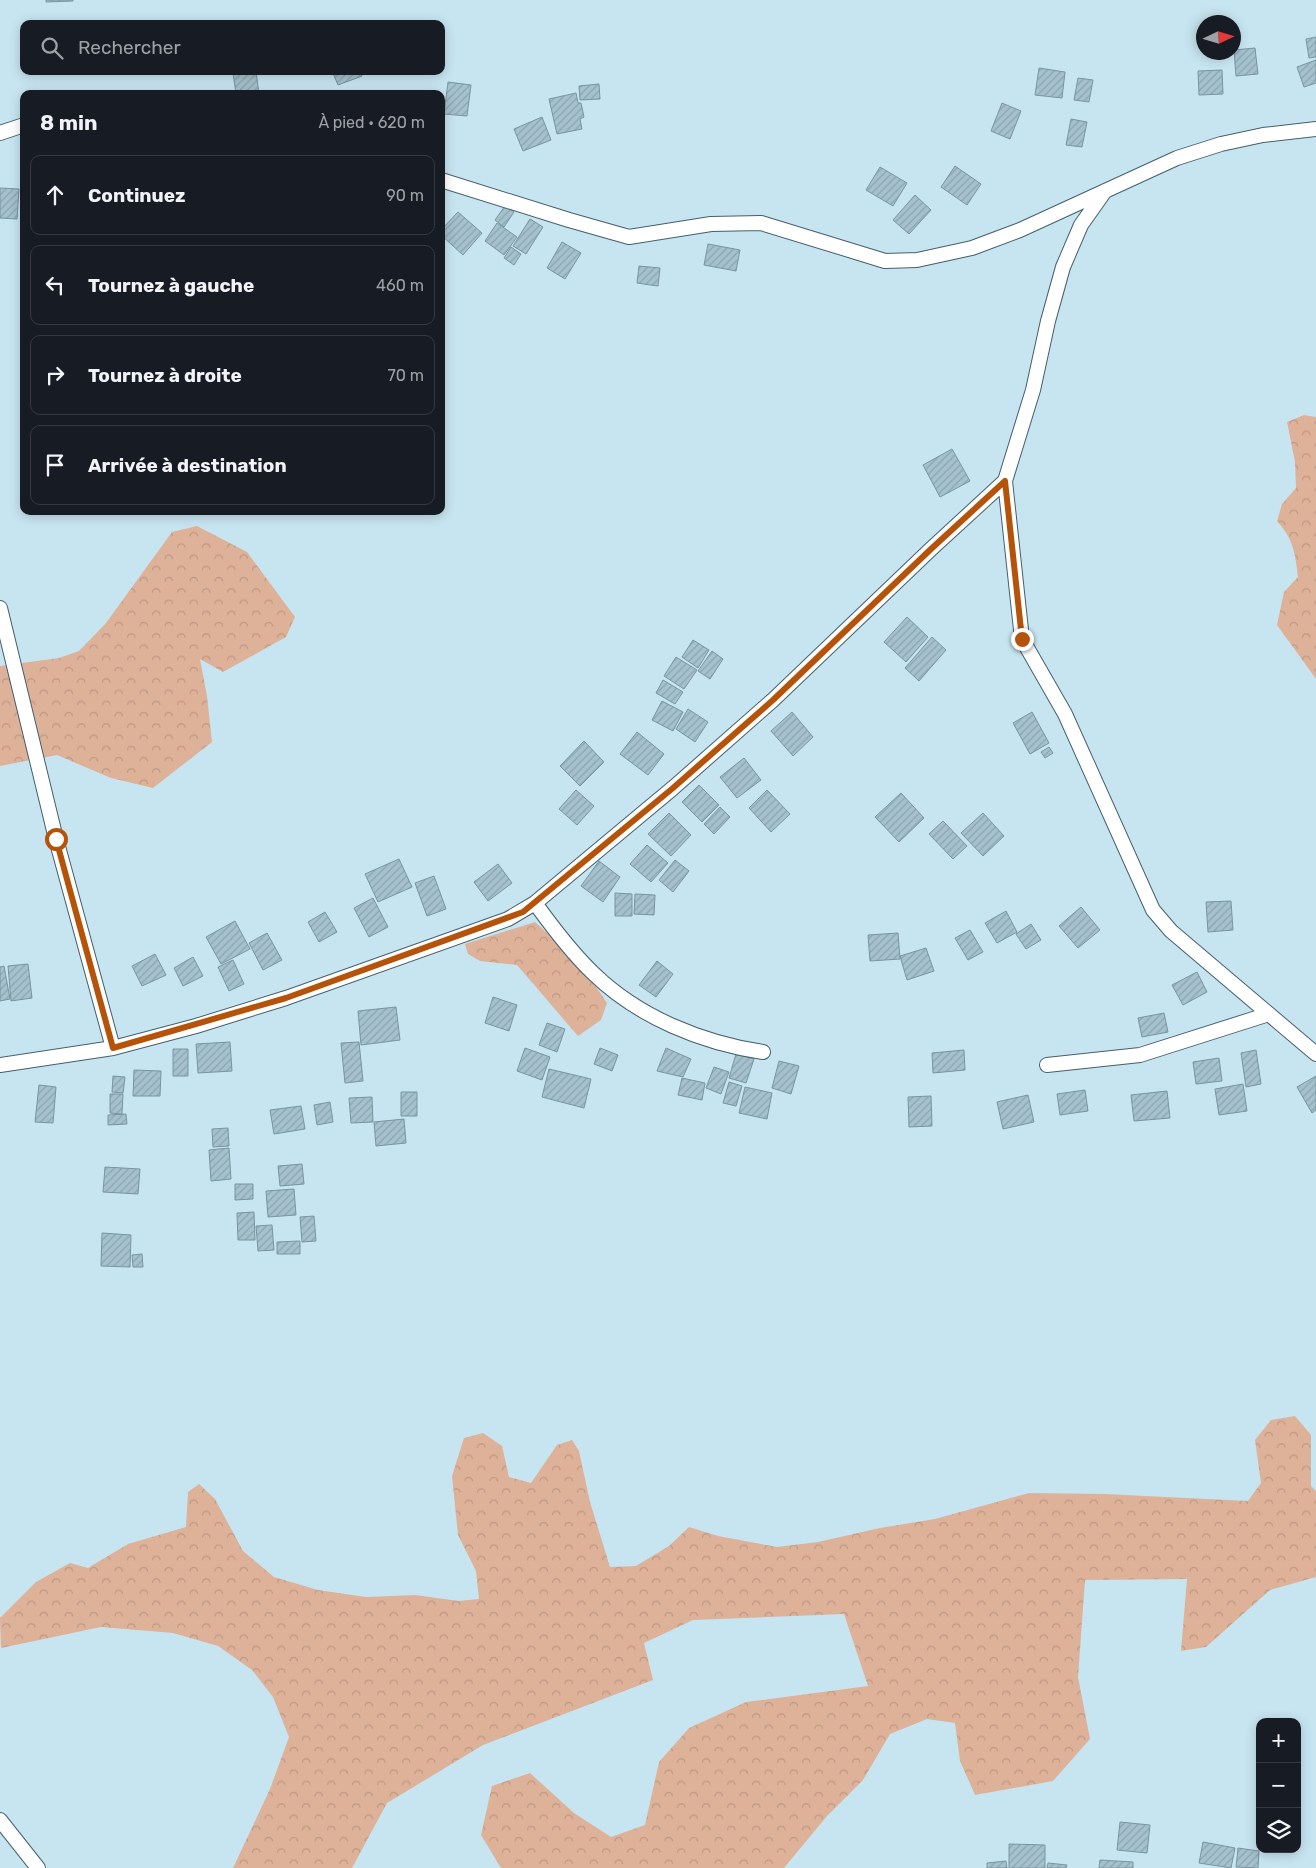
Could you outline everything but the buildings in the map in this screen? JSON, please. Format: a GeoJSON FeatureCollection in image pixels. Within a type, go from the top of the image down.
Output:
{"type":"FeatureCollection","features":[{"type":"Feature","properties":{"kind":"street"},"geometry":{"type":"LineString","coordinates":[[0,133],[20,127]]}},
{"type":"Feature","properties":{"kind":"street"},"geometry":{"type":"LineString","coordinates":[[445,181],[628,237],[711,224],[761,222],[885,262],[917,260],[972,248],[1020,230],[1177,158],[1221,144],[1263,135],[1316,129]]}},
{"type":"Feature","properties":{"kind":"street"},"geometry":{"type":"LineString","coordinates":[[1105,191],[1081,225],[1063,267],[1046,329],[1033,390],[1005,481],[1022,639],[1065,714],[1146,898],[1159,919],[1316,1054]]}},
{"type":"Feature","properties":{"kind":"street"},"geometry":{"type":"LineString","coordinates":[[0,1065],[113,1048],[286,998],[508,919],[535,903],[673,788],[773,700],[1005,481]]}},
{"type":"Feature","properties":{"kind":"street"},"geometry":{"type":"LineString","coordinates":[[0,608],[56,839],[113,1048]]}},
{"type":"Feature","properties":{"kind":"street"},"geometry":{"type":"LineString","coordinates":[[535,903],[564,942],[594,974],[613,990],[665,1022],[693,1035],[732,1047],[763,1052]]}},
{"type":"Feature","properties":{"kind":"street"},"geometry":{"type":"LineString","coordinates":[[1047,1065],[1140,1055],[1269,1014]]}},
{"type":"Feature","properties":{"kind":"street"},"geometry":{"type":"LineString","coordinates":[[0,1820],[38,1868]]}},
{"type":"Feature","properties":{"kind":"green space"},"geometry":{"type":"Polygon","coordinates":[[[1304,415],[1316,417],[1316,679],[1277,625],[1284,592],[1298,577],[1293,547],[1287,534],[1277,521],[1282,504],[1296,488],[1295,462],[1287,422],[1304,415]]]}},
{"type":"Feature","properties":{"kind":"green space"},"geometry":{"type":"Polygon","coordinates":[[[197,526],[247,552],[295,617],[286,637],[223,672],[200,659],[207,696],[212,742],[153,788],[111,778],[57,755],[0,766],[0,666],[59,658],[79,651],[106,623],[172,532],[197,526]]]}},
{"type":"Feature","properties":{"kind":"green space"},"geometry":{"type":"Polygon","coordinates":[[[535,922],[580,963],[607,1003],[601,1020],[578,1036],[517,965],[480,961],[468,954],[465,944],[535,922]]]}},
{"type":"Feature","properties":{"kind":"green space"},"geometry":{"type":"Polygon","coordinates":[[[1295,1416],[1311,1435],[1311,1486],[1316,1491],[1316,1577],[1270,1590],[1206,1647],[1181,1651],[1187,1579],[1085,1580],[1078,1677],[1090,1739],[1053,1781],[975,1795],[960,1761],[955,1723],[927,1719],[890,1734],[863,1780],[827,1816],[784,1868],[501,1868],[481,1835],[492,1786],[530,1773],[574,1813],[611,1837],[645,1825],[659,1762],[689,1728],[746,1702],[868,1686],[844,1614],[693,1620],[644,1643],[653,1680],[483,1745],[387,1803],[352,1868],[233,1868],[270,1789],[289,1737],[273,1697],[252,1670],[218,1646],[173,1633],[101,1627],[1,1648],[0,1618],[36,1582],[70,1563],[88,1568],[128,1544],[186,1527],[188,1492],[199,1484],[215,1499],[243,1551],[274,1577],[318,1590],[366,1597],[415,1595],[459,1601],[479,1599],[476,1571],[458,1535],[452,1476],[464,1438],[483,1433],[502,1446],[509,1477],[531,1483],[557,1445],[572,1440],[579,1451],[590,1502],[610,1567],[636,1566],[669,1546],[689,1527],[718,1536],[777,1547],[818,1542],[880,1528],[935,1519],[1029,1493],[1105,1494],[1248,1501],[1261,1483],[1255,1440],[1271,1420],[1295,1416]]]}},
{"type":"Feature","properties":{"kind":"route"},"geometry":{"type":"LineString","coordinates":[[56,839],[113,1048],[196,1026],[286,998],[523,912],[673,788],[773,700],[1005,481],[1022,639]]}}]}
